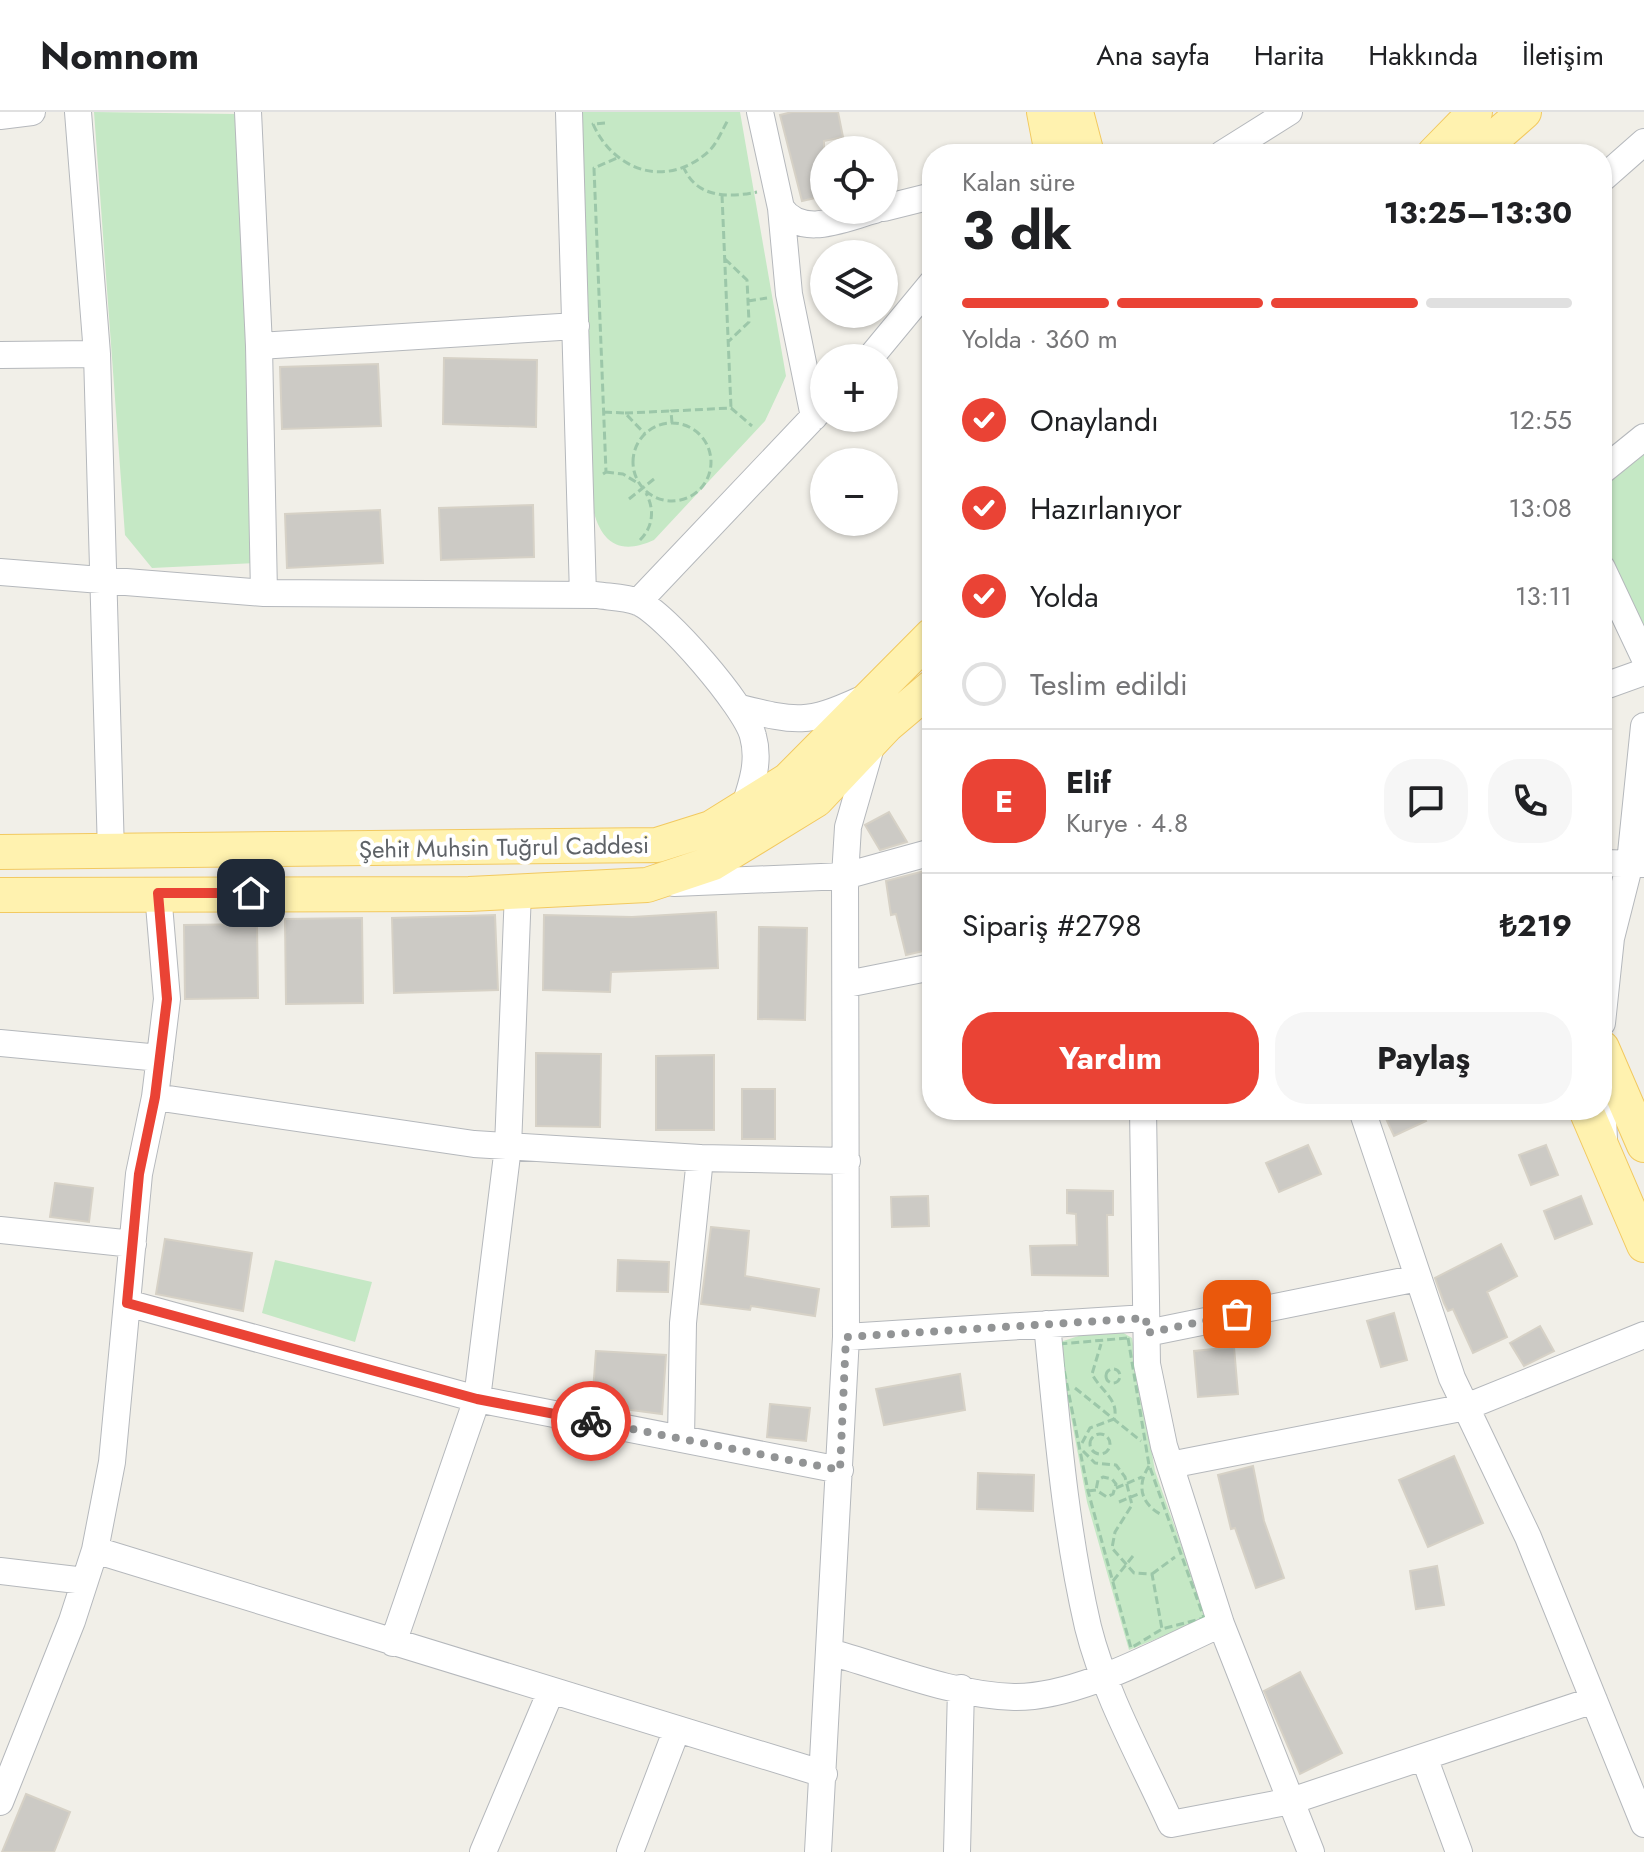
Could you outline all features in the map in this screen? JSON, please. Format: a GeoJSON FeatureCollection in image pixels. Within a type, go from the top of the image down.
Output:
{"type":"FeatureCollection","features":[{"type":"Feature","properties":{"kind":"main road"},"geometry":{"type":"LineString","coordinates":[[1044,112],[1050,144]]}},
{"type":"Feature","properties":{"kind":"main road"},"geometry":{"type":"LineString","coordinates":[[1076,112],[1084,144]]}},
{"type":"Feature","properties":{"kind":"main road"},"geometry":{"type":"LineString","coordinates":[[1444,144],[1475,112]]}},
{"type":"Feature","properties":{"kind":"main road"},"geometry":{"type":"LineString","coordinates":[[1489,144],[1527,114]]}},
{"type":"Feature","properties":{"kind":"main road","name":"Şehit Muhsin Tuğrul Caddesi"},"geometry":{"type":"LineString","coordinates":[[0,852],[657,845],[711,828],[788,780],[922,645]]}},
{"type":"Feature","properties":{"kind":"main road","name":"Şehit Muhsin Tuğrul Caddesi"},"geometry":{"type":"LineString","coordinates":[[0,895],[518,891],[647,885],[713,863],[816,800],[874,737],[922,696]]}},
{"type":"Feature","properties":{"kind":"main road"},"geometry":{"type":"LineString","coordinates":[[1612,1071],[1644,1145]]}},
{"type":"Feature","properties":{"kind":"main road"},"geometry":{"type":"LineString","coordinates":[[1590,1120],[1644,1245]]}},
{"type":"Feature","properties":{"kind":"street"},"geometry":{"type":"LineString","coordinates":[[0,116],[32,112]]}},
{"type":"Feature","properties":{"kind":"street"},"geometry":{"type":"LineString","coordinates":[[78,112],[97,354],[111,853]]}},
{"type":"Feature","properties":{"kind":"street"},"geometry":{"type":"LineString","coordinates":[[248,112],[259,346],[264,593]]}},
{"type":"Feature","properties":{"kind":"street"},"geometry":{"type":"LineString","coordinates":[[569,112],[583,595]]}},
{"type":"Feature","properties":{"kind":"street"},"geometry":{"type":"LineString","coordinates":[[760,112],[778,197],[789,294],[810,377]]}},
{"type":"Feature","properties":{"kind":"street"},"geometry":{"type":"LineString","coordinates":[[1238,144],[1289,112]]}},
{"type":"Feature","properties":{"kind":"street"},"geometry":{"type":"LineString","coordinates":[[1612,170],[1644,142]]}},
{"type":"Feature","properties":{"kind":"street"},"geometry":{"type":"LineString","coordinates":[[778,197],[788,219],[803,226],[812,224]]}},
{"type":"Feature","properties":{"kind":"street"},"geometry":{"type":"LineString","coordinates":[[898,204],[922,198]]}},
{"type":"Feature","properties":{"kind":"street"},"geometry":{"type":"LineString","coordinates":[[882,344],[922,295]]}},
{"type":"Feature","properties":{"kind":"street"},"geometry":{"type":"LineString","coordinates":[[259,346],[576,326]]}},
{"type":"Feature","properties":{"kind":"street"},"geometry":{"type":"LineString","coordinates":[[0,355],[97,354]]}},
{"type":"Feature","properties":{"kind":"street"},"geometry":{"type":"LineString","coordinates":[[638,602],[810,421]]}},
{"type":"Feature","properties":{"kind":"street"},"geometry":{"type":"LineString","coordinates":[[1612,463],[1644,437]]}},
{"type":"Feature","properties":{"kind":"street"},"geometry":{"type":"LineString","coordinates":[[0,572],[264,593],[583,595],[638,602],[664,621],[741,708],[753,735],[756,760],[753,782],[744,808]]}},
{"type":"Feature","properties":{"kind":"street"},"geometry":{"type":"LineString","coordinates":[[1612,589],[1644,657]]}},
{"type":"Feature","properties":{"kind":"street"},"geometry":{"type":"LineString","coordinates":[[1612,683],[1644,672]]}},
{"type":"Feature","properties":{"kind":"street"},"geometry":{"type":"LineString","coordinates":[[741,708],[804,721],[823,717],[872,695]]}},
{"type":"Feature","properties":{"kind":"street"},"geometry":{"type":"LineString","coordinates":[[1612,935],[1637,863],[1644,726]]}},
{"type":"Feature","properties":{"kind":"street"},"geometry":{"type":"LineString","coordinates":[[818,1852],[846,1337],[845,876],[848,827],[874,737]]}},
{"type":"Feature","properties":{"kind":"street"},"geometry":{"type":"LineString","coordinates":[[647,885],[845,876],[922,855]]}},
{"type":"Feature","properties":{"kind":"street"},"geometry":{"type":"LineString","coordinates":[[1612,863],[1637,863]]}},
{"type":"Feature","properties":{"kind":"street"},"geometry":{"type":"LineString","coordinates":[[393,1643],[477,1399],[508,1147],[518,891]]}},
{"type":"Feature","properties":{"kind":"street"},"geometry":{"type":"LineString","coordinates":[[0,1802],[7,1766],[85,1581],[95,1550],[112,1462],[139,1174],[155,1097],[167,999],[158,893]]}},
{"type":"Feature","properties":{"kind":"street"},"geometry":{"type":"LineString","coordinates":[[847,984],[922,969]]}},
{"type":"Feature","properties":{"kind":"street"},"geometry":{"type":"LineString","coordinates":[[0,1043],[160,1058]]}},
{"type":"Feature","properties":{"kind":"street"},"geometry":{"type":"LineString","coordinates":[[155,1097],[508,1147],[700,1158],[847,1161]]}},
{"type":"Feature","properties":{"kind":"street"},"geometry":{"type":"LineString","coordinates":[[1143,1120],[1147,1364],[1170,1465],[1212,1621],[1311,1852]]}},
{"type":"Feature","properties":{"kind":"street"},"geometry":{"type":"LineString","coordinates":[[1365,1120],[1452,1378],[1528,1537],[1644,1824]]}},
{"type":"Feature","properties":{"kind":"street"},"geometry":{"type":"LineString","coordinates":[[1603,1120],[1604,1152]]}},
{"type":"Feature","properties":{"kind":"street"},"geometry":{"type":"LineString","coordinates":[[681,1439],[683,1323],[700,1158]]}},
{"type":"Feature","properties":{"kind":"street"},"geometry":{"type":"LineString","coordinates":[[0,1230],[133,1244]]}},
{"type":"Feature","properties":{"kind":"street"},"geometry":{"type":"LineString","coordinates":[[846,1337],[1047,1324],[1146,1325],[1418,1278]]}},
{"type":"Feature","properties":{"kind":"street"},"geometry":{"type":"LineString","coordinates":[[127,1303],[477,1399],[840,1470]]}},
{"type":"Feature","properties":{"kind":"street"},"geometry":{"type":"LineString","coordinates":[[1047,1324],[1062,1472],[1088,1627],[1103,1675],[1171,1824],[1291,1801],[1594,1700]]}},
{"type":"Feature","properties":{"kind":"street"},"geometry":{"type":"LineString","coordinates":[[1170,1465],[1466,1407],[1644,1335]]}},
{"type":"Feature","properties":{"kind":"street"},"geometry":{"type":"LineString","coordinates":[[95,1550],[824,1774]]}},
{"type":"Feature","properties":{"kind":"street"},"geometry":{"type":"LineString","coordinates":[[0,1571],[85,1581]]}},
{"type":"Feature","properties":{"kind":"street"},"geometry":{"type":"LineString","coordinates":[[830,1652],[961,1688],[1015,1697],[1054,1692],[1103,1675],[1212,1621]]}},
{"type":"Feature","properties":{"kind":"street"},"geometry":{"type":"LineString","coordinates":[[957,1852],[961,1688]]}},
{"type":"Feature","properties":{"kind":"street"},"geometry":{"type":"LineString","coordinates":[[483,1852],[551,1691]]}},
{"type":"Feature","properties":{"kind":"street"},"geometry":{"type":"LineString","coordinates":[[630,1852],[677,1729]]}},
{"type":"Feature","properties":{"kind":"street"},"geometry":{"type":"LineString","coordinates":[[1424,1757],[1459,1852]]}},
{"type":"Feature","properties":{"kind":"path"},"geometry":{"type":"LineString","coordinates":[[605,123],[593,124],[602,144],[617,158],[639,170],[666,171],[709,152],[728,120]]}},
{"type":"Feature","properties":{"kind":"path"},"geometry":{"type":"LineString","coordinates":[[606,472],[594,168],[617,158]]}},
{"type":"Feature","properties":{"kind":"path"},"geometry":{"type":"LineString","coordinates":[[683,166],[688,180],[707,193],[735,197],[778,197]]}},
{"type":"Feature","properties":{"kind":"path"},"geometry":{"type":"LineString","coordinates":[[722,195],[731,408]]}},
{"type":"Feature","properties":{"kind":"path"},"geometry":{"type":"LineString","coordinates":[[725,259],[747,280],[749,322],[729,341]]}},
{"type":"Feature","properties":{"kind":"path"},"geometry":{"type":"LineString","coordinates":[[604,412],[731,408],[752,426]]}},
{"type":"Feature","properties":{"kind":"path"},"geometry":{"type":"LineString","coordinates":[[671,411],[672,423]]}},
{"type":"Feature","properties":{"kind":"path"},"geometry":{"type":"LineString","coordinates":[[625,413],[645,434]]}},
{"type":"Feature","properties":{"kind":"path"},"geometry":{"type":"LineString","coordinates":[[580,481],[606,472],[623,474],[643,488],[656,498],[680,501],[691,497],[708,478],[710,454],[706,442],[685,425],[672,423],[659,425],[645,434],[633,454],[633,468],[643,488],[652,505],[649,531],[640,540]]}},
{"type":"Feature","properties":{"kind":"path"},"geometry":{"type":"LineString","coordinates":[[629,499],[654,479]]}},
{"type":"Feature","properties":{"kind":"path"},"geometry":{"type":"LineString","coordinates":[[1166,1516],[1145,1502],[1142,1493],[1143,1477],[1149,1465],[1128,1338],[1059,1344],[1088,1491],[1131,1648],[1162,1629],[1212,1621]]}},
{"type":"Feature","properties":{"kind":"path"},"geometry":{"type":"LineString","coordinates":[[1092,1374],[1103,1341]]}},
{"type":"Feature","properties":{"kind":"path"},"geometry":{"type":"LineString","coordinates":[[1092,1374],[1106,1378]]}},
{"type":"Feature","properties":{"kind":"path"},"geometry":{"type":"LineString","coordinates":[[1092,1374],[1116,1405],[1114,1419]]}},
{"type":"Feature","properties":{"kind":"path"},"geometry":{"type":"LineString","coordinates":[[1066,1381],[1146,1446]]}},
{"type":"Feature","properties":{"kind":"path"},"geometry":{"type":"LineString","coordinates":[[1082,1444],[1090,1428],[1114,1419]]}},
{"type":"Feature","properties":{"kind":"path"},"geometry":{"type":"LineString","coordinates":[[1082,1444],[1091,1446],[1100,1454],[1108,1449],[1110,1443],[1107,1437],[1099,1434],[1091,1446]]}},
{"type":"Feature","properties":{"kind":"path"},"geometry":{"type":"LineString","coordinates":[[1082,1444],[1090,1460],[1116,1465],[1126,1483],[1131,1510],[1115,1532],[1112,1548],[1125,1566],[1134,1573],[1152,1574],[1179,1554]]}},
{"type":"Feature","properties":{"kind":"path"},"geometry":{"type":"LineString","coordinates":[[1096,1490],[1098,1480],[1103,1477],[1112,1479],[1116,1488]]}},
{"type":"Feature","properties":{"kind":"path"},"geometry":{"type":"LineString","coordinates":[[1088,1491],[1096,1490],[1107,1497],[1116,1488],[1143,1477]]}},
{"type":"Feature","properties":{"kind":"path"},"geometry":{"type":"LineString","coordinates":[[1119,1502],[1142,1493]]}},
{"type":"Feature","properties":{"kind":"path"},"geometry":{"type":"LineString","coordinates":[[1113,1581],[1133,1556]]}},
{"type":"Feature","properties":{"kind":"path"},"geometry":{"type":"LineString","coordinates":[[1152,1574],[1162,1629]]}},
{"type":"Feature","properties":{"kind":"green space"},"geometry":{"type":"Polygon","coordinates":[[[94,112],[235,114],[257,563],[152,568],[125,535],[94,112]]]}},
{"type":"Feature","properties":{"kind":"green space"},"geometry":{"type":"Polygon","coordinates":[[[580,112],[740,112],[786,376],[765,421],[654,540],[630,547],[620,546],[605,536],[592,504],[580,112]]]}},
{"type":"Feature","properties":{"kind":"green space"},"geometry":{"type":"Polygon","coordinates":[[[1644,451],[1644,631],[1612,562],[1612,480],[1644,451]]]}},
{"type":"Feature","properties":{"kind":"green space"},"geometry":{"type":"Polygon","coordinates":[[[275,1260],[372,1282],[355,1342],[262,1313],[275,1260]]]}},
{"type":"Feature","properties":{"kind":"green space"},"geometry":{"type":"Polygon","coordinates":[[[1120,1331],[1132,1338],[1155,1471],[1207,1618],[1129,1650],[1087,1502],[1057,1343],[1091,1332],[1120,1331]]]}},
{"type":"Feature","properties":{"kind":"building"},"geometry":{"type":"Polygon","coordinates":[[[838,112],[843,136],[810,136],[810,199],[802,201],[780,115],[838,112]]]}},
{"type":"Feature","properties":{"kind":"building"},"geometry":{"type":"Polygon","coordinates":[[[444,358],[537,360],[536,427],[443,424],[444,358]]]}},
{"type":"Feature","properties":{"kind":"building"},"geometry":{"type":"Polygon","coordinates":[[[378,364],[381,426],[282,429],[280,367],[378,364]]]}},
{"type":"Feature","properties":{"kind":"building"},"geometry":{"type":"Polygon","coordinates":[[[533,505],[534,557],[441,560],[439,508],[533,505]]]}},
{"type":"Feature","properties":{"kind":"building"},"geometry":{"type":"Polygon","coordinates":[[[380,510],[383,563],[287,568],[285,514],[380,510]]]}},
{"type":"Feature","properties":{"kind":"building"},"geometry":{"type":"Polygon","coordinates":[[[889,812],[907,842],[880,850],[865,825],[889,812]]]}},
{"type":"Feature","properties":{"kind":"building"},"geometry":{"type":"Polygon","coordinates":[[[922,872],[922,951],[906,955],[896,914],[891,915],[886,881],[922,872]]]}},
{"type":"Feature","properties":{"kind":"building"},"geometry":{"type":"Polygon","coordinates":[[[716,912],[718,968],[611,972],[610,992],[543,990],[544,915],[632,917],[716,912]]]}},
{"type":"Feature","properties":{"kind":"building"},"geometry":{"type":"Polygon","coordinates":[[[495,915],[498,990],[394,993],[392,918],[495,915]]]}},
{"type":"Feature","properties":{"kind":"building"},"geometry":{"type":"Polygon","coordinates":[[[362,918],[363,1003],[286,1004],[285,919],[362,918]]]}},
{"type":"Feature","properties":{"kind":"building"},"geometry":{"type":"Polygon","coordinates":[[[257,924],[258,998],[185,999],[184,925],[257,924]]]}},
{"type":"Feature","properties":{"kind":"building"},"geometry":{"type":"Polygon","coordinates":[[[759,927],[807,928],[805,1020],[758,1019],[759,927]]]}},
{"type":"Feature","properties":{"kind":"building"},"geometry":{"type":"Polygon","coordinates":[[[536,1053],[601,1054],[600,1127],[536,1126],[536,1053]]]}},
{"type":"Feature","properties":{"kind":"building"},"geometry":{"type":"Polygon","coordinates":[[[714,1055],[714,1130],[656,1130],[656,1056],[714,1055]]]}},
{"type":"Feature","properties":{"kind":"building"},"geometry":{"type":"Polygon","coordinates":[[[742,1089],[775,1089],[775,1139],[742,1139],[742,1089]]]}},
{"type":"Feature","properties":{"kind":"building"},"geometry":{"type":"Polygon","coordinates":[[[1387,1120],[1426,1121],[1394,1136],[1387,1120]]]}},
{"type":"Feature","properties":{"kind":"building"},"geometry":{"type":"Polygon","coordinates":[[[1308,1145],[1321,1174],[1279,1192],[1266,1163],[1308,1145]]]}},
{"type":"Feature","properties":{"kind":"building"},"geometry":{"type":"Polygon","coordinates":[[[1546,1145],[1558,1175],[1531,1185],[1519,1155],[1546,1145]]]}},
{"type":"Feature","properties":{"kind":"building"},"geometry":{"type":"Polygon","coordinates":[[[55,1183],[93,1188],[89,1222],[50,1217],[55,1183]]]}},
{"type":"Feature","properties":{"kind":"building"},"geometry":{"type":"Polygon","coordinates":[[[1067,1190],[1113,1191],[1113,1215],[1107,1215],[1108,1276],[1032,1275],[1030,1246],[1077,1245],[1076,1214],[1067,1213],[1067,1190]]]}},
{"type":"Feature","properties":{"kind":"building"},"geometry":{"type":"Polygon","coordinates":[[[928,1196],[929,1226],[892,1227],[891,1197],[928,1196]]]}},
{"type":"Feature","properties":{"kind":"building"},"geometry":{"type":"Polygon","coordinates":[[[1581,1196],[1592,1224],[1555,1239],[1544,1211],[1581,1196]]]}},
{"type":"Feature","properties":{"kind":"building"},"geometry":{"type":"Polygon","coordinates":[[[711,1227],[749,1231],[745,1276],[819,1289],[815,1316],[751,1306],[750,1310],[701,1304],[711,1227]]]}},
{"type":"Feature","properties":{"kind":"building"},"geometry":{"type":"Polygon","coordinates":[[[165,1239],[252,1253],[243,1311],[156,1294],[165,1239]]]}},
{"type":"Feature","properties":{"kind":"building"},"geometry":{"type":"Polygon","coordinates":[[[1501,1244],[1517,1276],[1487,1292],[1507,1337],[1473,1353],[1453,1309],[1448,1311],[1435,1278],[1501,1244]]]}},
{"type":"Feature","properties":{"kind":"building"},"geometry":{"type":"Polygon","coordinates":[[[618,1260],[669,1262],[668,1292],[617,1291],[618,1260]]]}},
{"type":"Feature","properties":{"kind":"building"},"geometry":{"type":"Polygon","coordinates":[[[1394,1313],[1407,1360],[1381,1367],[1367,1321],[1394,1313]]]}},
{"type":"Feature","properties":{"kind":"building"},"geometry":{"type":"Polygon","coordinates":[[[1540,1326],[1554,1351],[1524,1366],[1510,1343],[1540,1326]]]}},
{"type":"Feature","properties":{"kind":"building"},"geometry":{"type":"Polygon","coordinates":[[[1234,1347],[1238,1394],[1198,1397],[1194,1351],[1234,1347]]]}},
{"type":"Feature","properties":{"kind":"building"},"geometry":{"type":"Polygon","coordinates":[[[596,1351],[666,1355],[662,1414],[592,1405],[596,1351]]]}},
{"type":"Feature","properties":{"kind":"building"},"geometry":{"type":"Polygon","coordinates":[[[960,1374],[965,1410],[884,1425],[876,1389],[960,1374]]]}},
{"type":"Feature","properties":{"kind":"building"},"geometry":{"type":"Polygon","coordinates":[[[770,1404],[810,1408],[806,1441],[767,1437],[770,1404]]]}},
{"type":"Feature","properties":{"kind":"building"},"geometry":{"type":"Polygon","coordinates":[[[1454,1456],[1483,1523],[1428,1547],[1399,1480],[1454,1456]]]}},
{"type":"Feature","properties":{"kind":"building"},"geometry":{"type":"Polygon","coordinates":[[[1253,1466],[1264,1521],[1284,1578],[1256,1588],[1235,1528],[1231,1529],[1218,1475],[1253,1466]]]}},
{"type":"Feature","properties":{"kind":"building"},"geometry":{"type":"Polygon","coordinates":[[[978,1473],[1034,1475],[1033,1511],[977,1509],[978,1473]]]}},
{"type":"Feature","properties":{"kind":"building"},"geometry":{"type":"Polygon","coordinates":[[[1437,1566],[1444,1605],[1416,1609],[1410,1571],[1437,1566]]]}},
{"type":"Feature","properties":{"kind":"building"},"geometry":{"type":"Polygon","coordinates":[[[1300,1672],[1342,1753],[1300,1774],[1264,1691],[1300,1672]]]}},
{"type":"Feature","properties":{"kind":"building"},"geometry":{"type":"Polygon","coordinates":[[[26,1794],[70,1812],[54,1852],[2,1852],[26,1794]]]}},
{"type":"Feature","properties":{"kind":"way so far"},"geometry":{"type":"LineString","coordinates":[[591,1421],[840,1470],[846,1337],[1146,1318],[1147,1333],[1237,1314]]}},
{"type":"Feature","properties":{"kind":"route"},"geometry":{"type":"LineString","coordinates":[[251,893],[158,893],[167,999],[155,1097],[139,1174],[127,1303],[477,1399],[591,1421]]}}]}
